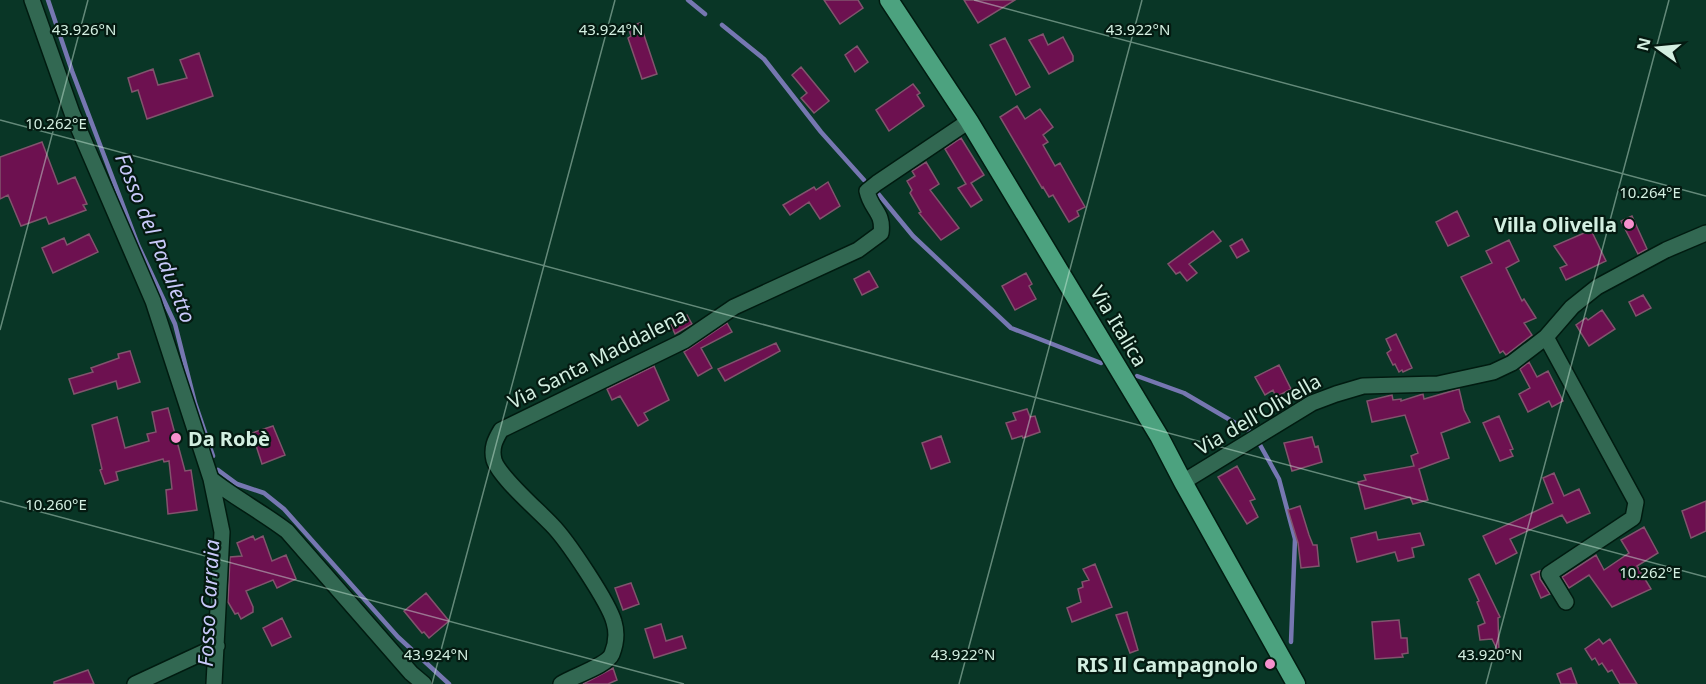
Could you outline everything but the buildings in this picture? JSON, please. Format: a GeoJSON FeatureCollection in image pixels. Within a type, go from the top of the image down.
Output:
{"type":"FeatureCollection","features":[{"type":"Feature","properties":{"kind":"main road","name":"Via Italica"},"geometry":{"type":"LineString","coordinates":[[889,0],[969,121],[1159,436],[1296,684]]}},
{"type":"Feature","properties":{"kind":"street"},"geometry":{"type":"LineString","coordinates":[[32,0],[72,113],[153,301],[211,479],[222,532],[214,684]]}},
{"type":"Feature","properties":{"kind":"street","name":"Via Santa Maddalena"},"geometry":{"type":"LineString","coordinates":[[561,684],[611,656],[616,637],[614,621],[555,527],[515,489],[495,462],[493,444],[501,430],[684,341],[734,307],[858,250],[881,233],[883,221],[868,197],[872,187],[969,121]]}},
{"type":"Feature","properties":{"kind":"street","name":"Via dell'Olivella"},"geometry":{"type":"LineString","coordinates":[[1183,482],[1312,404],[1336,394],[1363,386],[1438,384],[1493,372],[1512,363],[1546,337],[1572,308],[1597,287],[1666,250],[1706,233]]}},
{"type":"Feature","properties":{"kind":"street"},"geometry":{"type":"LineString","coordinates":[[1546,337],[1636,502],[1633,518],[1549,574],[1566,602]]}},
{"type":"Feature","properties":{"kind":"street"},"geometry":{"type":"LineString","coordinates":[[211,479],[229,494],[266,515],[287,531],[411,673],[424,684]]}},
{"type":"Feature","properties":{"kind":"street"},"geometry":{"type":"LineString","coordinates":[[135,684],[217,646]]}},
{"type":"Feature","properties":{"kind":"waterway","name":"Fosso del Paduletto"},"geometry":{"type":"LineString","coordinates":[[48,0],[72,71],[138,245],[175,324],[195,403],[213,456]]}},
{"type":"Feature","properties":{"kind":"waterway"},"geometry":{"type":"LineString","coordinates":[[688,0],[705,14]]}},
{"type":"Feature","properties":{"kind":"waterway"},"geometry":{"type":"LineString","coordinates":[[722,25],[764,59],[821,132],[864,180]]}},
{"type":"Feature","properties":{"kind":"waterway"},"geometry":{"type":"LineString","coordinates":[[875,190],[913,236],[1011,328],[1101,363]]}},
{"type":"Feature","properties":{"kind":"waterway"},"geometry":{"type":"LineString","coordinates":[[1137,376],[1184,393],[1249,431]]}},
{"type":"Feature","properties":{"kind":"waterway"},"geometry":{"type":"LineString","coordinates":[[1259,443],[1279,479],[1295,539],[1291,642]]}},
{"type":"Feature","properties":{"kind":"waterway","name":"Fosso del Paduletto"},"geometry":{"type":"LineString","coordinates":[[218,470],[237,484],[264,493],[284,509],[398,637],[449,684]]}},
{"type":"Feature","properties":{"kind":"place","name":"Villa Olivella"},"geometry":{"type":"Point","coordinates":[1629,224]}},
{"type":"Feature","properties":{"kind":"place","name":"Da Robè"},"geometry":{"type":"Point","coordinates":[176,438]}},
{"type":"Feature","properties":{"kind":"place","name":"RIS Il Campagnolo"},"geometry":{"type":"Point","coordinates":[1270,664]}},
{"type":"Feature","properties":{"kind":"water label","name":"Fosso Carraia"},"geometry":{"type":"Point","coordinates":[208,603]}}]}
